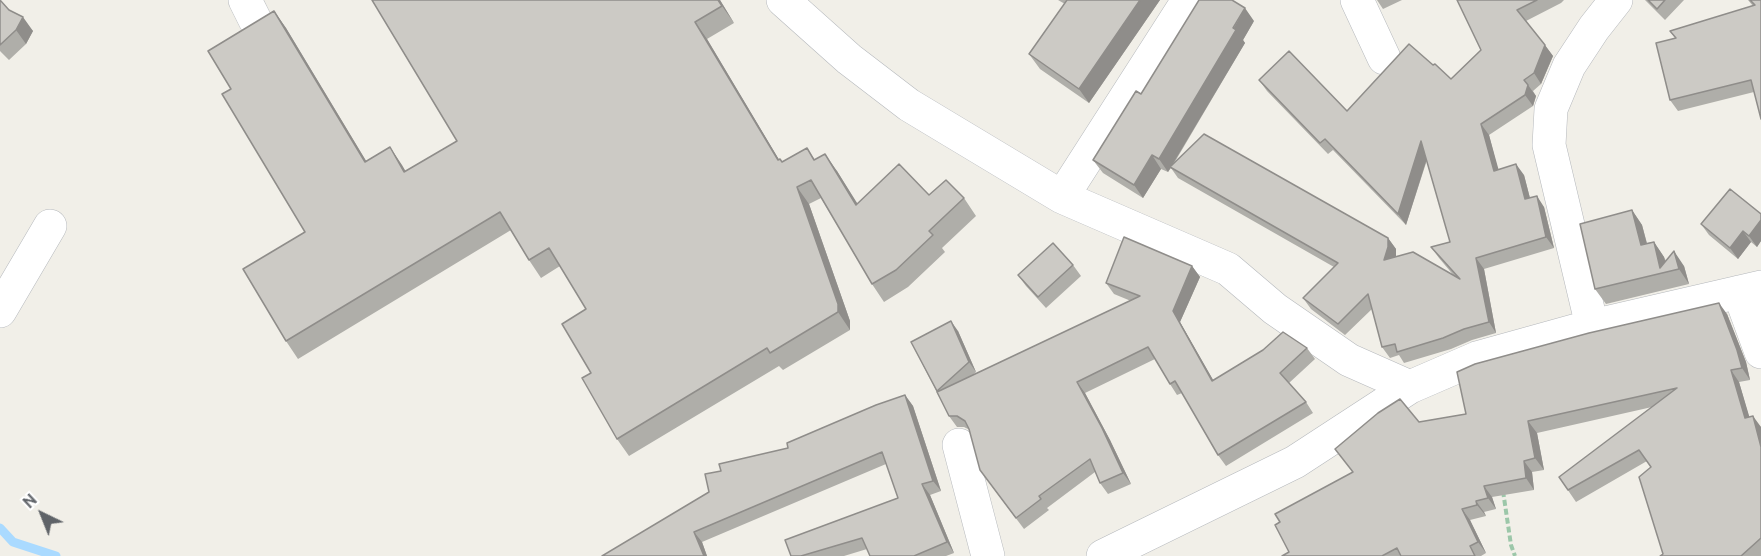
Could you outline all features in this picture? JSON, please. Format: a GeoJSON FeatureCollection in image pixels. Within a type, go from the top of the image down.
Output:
{"type":"FeatureCollection","features":[{"type":"Feature","properties":{"kind":"street"},"geometry":{"type":"LineString","coordinates":[[783,0],[849,58],[909,105],[1062,197],[1228,269],[1275,309],[1349,360],[1410,387]]}},
{"type":"Feature","properties":{"kind":"street"},"geometry":{"type":"LineString","coordinates":[[1062,197],[1188,2],[1186,0]]}},
{"type":"Feature","properties":{"kind":"street"},"geometry":{"type":"LineString","coordinates":[[1357,0],[1384,58]]}},
{"type":"Feature","properties":{"kind":"street"},"geometry":{"type":"LineString","coordinates":[[1592,326],[1549,145],[1551,109],[1569,66],[1616,0]]}},
{"type":"Feature","properties":{"kind":"street"},"geometry":{"type":"LineString","coordinates":[[0,311],[50,226]]}},
{"type":"Feature","properties":{"kind":"street"},"geometry":{"type":"LineString","coordinates":[[1103,556],[1295,462],[1410,387],[1477,358],[1592,326],[1750,290],[1761,352]]}},
{"type":"Feature","properties":{"kind":"street"},"geometry":{"type":"LineString","coordinates":[[959,445],[988,556]]}},
{"type":"Feature","properties":{"kind":"path"},"geometry":{"type":"LineString","coordinates":[[1501,480],[1511,545],[1515,556]]}},
{"type":"Feature","properties":{"kind":"building"},"geometry":{"type":"Polygon","coordinates":[[[0,0],[9,10],[23,17],[16,30],[0,45],[0,0]]]}},
{"type":"Feature","properties":{"kind":"building"},"geometry":{"type":"Polygon","coordinates":[[[372,0],[718,0],[722,6],[695,22],[778,160],[782,162],[807,148],[814,160],[825,154],[856,205],[899,164],[929,195],[946,180],[964,198],[929,231],[933,235],[896,270],[872,284],[811,180],[797,187],[838,304],[838,312],[770,353],[767,348],[617,439],[582,378],[591,373],[562,324],[586,309],[549,248],[529,260],[500,212],[286,341],[243,269],[305,232],[222,94],[231,89],[208,51],[274,11],[365,162],[390,147],[404,172],[457,141],[372,0]]]}},
{"type":"Feature","properties":{"kind":"building"},"geometry":{"type":"Polygon","coordinates":[[[1067,0],[1140,0],[1079,89],[1029,54],[1067,0]]]}},
{"type":"Feature","properties":{"kind":"building"},"geometry":{"type":"Polygon","coordinates":[[[1199,0],[1232,0],[1245,8],[1233,28],[1236,30],[1159,159],[1152,155],[1134,185],[1093,160],[1136,91],[1141,94],[1199,0]]]}},
{"type":"Feature","properties":{"kind":"building"},"geometry":{"type":"Polygon","coordinates":[[[1457,0],[1537,0],[1517,10],[1545,45],[1534,73],[1524,80],[1528,85],[1525,95],[1481,124],[1494,171],[1516,164],[1525,199],[1537,196],[1546,237],[1476,258],[1489,322],[1397,352],[1395,344],[1382,347],[1368,294],[1338,324],[1303,298],[1338,263],[1170,167],[1204,134],[1388,238],[1384,260],[1413,252],[1460,279],[1431,247],[1450,242],[1421,141],[1398,214],[1325,139],[1320,143],[1259,80],[1289,51],[1347,111],[1409,44],[1451,79],[1481,50],[1457,0]]]}},
{"type":"Feature","properties":{"kind":"building"},"geometry":{"type":"Polygon","coordinates":[[[1648,0],[1665,0],[1657,9],[1648,0]]]}},
{"type":"Feature","properties":{"kind":"building"},"geometry":{"type":"Polygon","coordinates":[[[1750,0],[1761,0],[1761,119],[1751,80],[1670,100],[1656,43],[1676,38],[1670,31],[1755,5],[1750,0]]]}},
{"type":"Feature","properties":{"kind":"building"},"geometry":{"type":"Polygon","coordinates":[[[1730,189],[1761,214],[1761,220],[1749,236],[1743,231],[1730,248],[1701,224],[1730,189]]]}},
{"type":"Feature","properties":{"kind":"building"},"geometry":{"type":"Polygon","coordinates":[[[1632,210],[1641,245],[1654,242],[1660,268],[1674,251],[1679,269],[1595,289],[1580,224],[1632,210]]]}},
{"type":"Feature","properties":{"kind":"building"},"geometry":{"type":"Polygon","coordinates":[[[1124,237],[1192,266],[1173,311],[1212,381],[1263,350],[1283,332],[1307,348],[1280,373],[1306,402],[1218,455],[1175,381],[1170,384],[1148,347],[1077,382],[1123,473],[1100,483],[1090,459],[1039,496],[1041,499],[1016,518],[980,470],[965,421],[957,416],[949,416],[937,392],[1140,296],[1106,283],[1124,237]]]}},
{"type":"Feature","properties":{"kind":"building"},"geometry":{"type":"Polygon","coordinates":[[[1053,243],[1073,265],[1038,297],[1018,275],[1053,243]]]}},
{"type":"Feature","properties":{"kind":"building"},"geometry":{"type":"Polygon","coordinates":[[[1719,303],[1742,368],[1731,370],[1745,418],[1753,416],[1761,447],[1761,538],[1741,556],[1660,556],[1663,554],[1639,477],[1651,467],[1639,450],[1568,490],[1559,477],[1677,388],[1528,421],[1535,458],[1524,461],[1526,478],[1484,486],[1488,498],[1476,501],[1477,505],[1462,509],[1478,542],[1470,546],[1475,556],[1401,556],[1397,548],[1382,556],[1282,556],[1289,552],[1275,525],[1280,522],[1275,514],[1353,472],[1335,449],[1378,413],[1400,399],[1419,422],[1466,414],[1457,372],[1475,364],[1589,333],[1719,303]]]}},
{"type":"Feature","properties":{"kind":"building"},"geometry":{"type":"Polygon","coordinates":[[[951,321],[969,362],[937,391],[911,342],[951,321]]]}},
{"type":"Feature","properties":{"kind":"building"},"geometry":{"type":"Polygon","coordinates":[[[905,395],[933,481],[922,484],[947,542],[914,556],[870,556],[862,538],[801,556],[791,556],[785,540],[898,498],[882,452],[694,532],[704,556],[602,556],[709,492],[705,474],[721,471],[719,464],[788,448],[787,443],[905,395]]]}},
{"type":"Feature","properties":{"kind":"waterway"},"geometry":{"type":"LineString","coordinates":[[0,528],[13,542],[56,556]]}}]}
